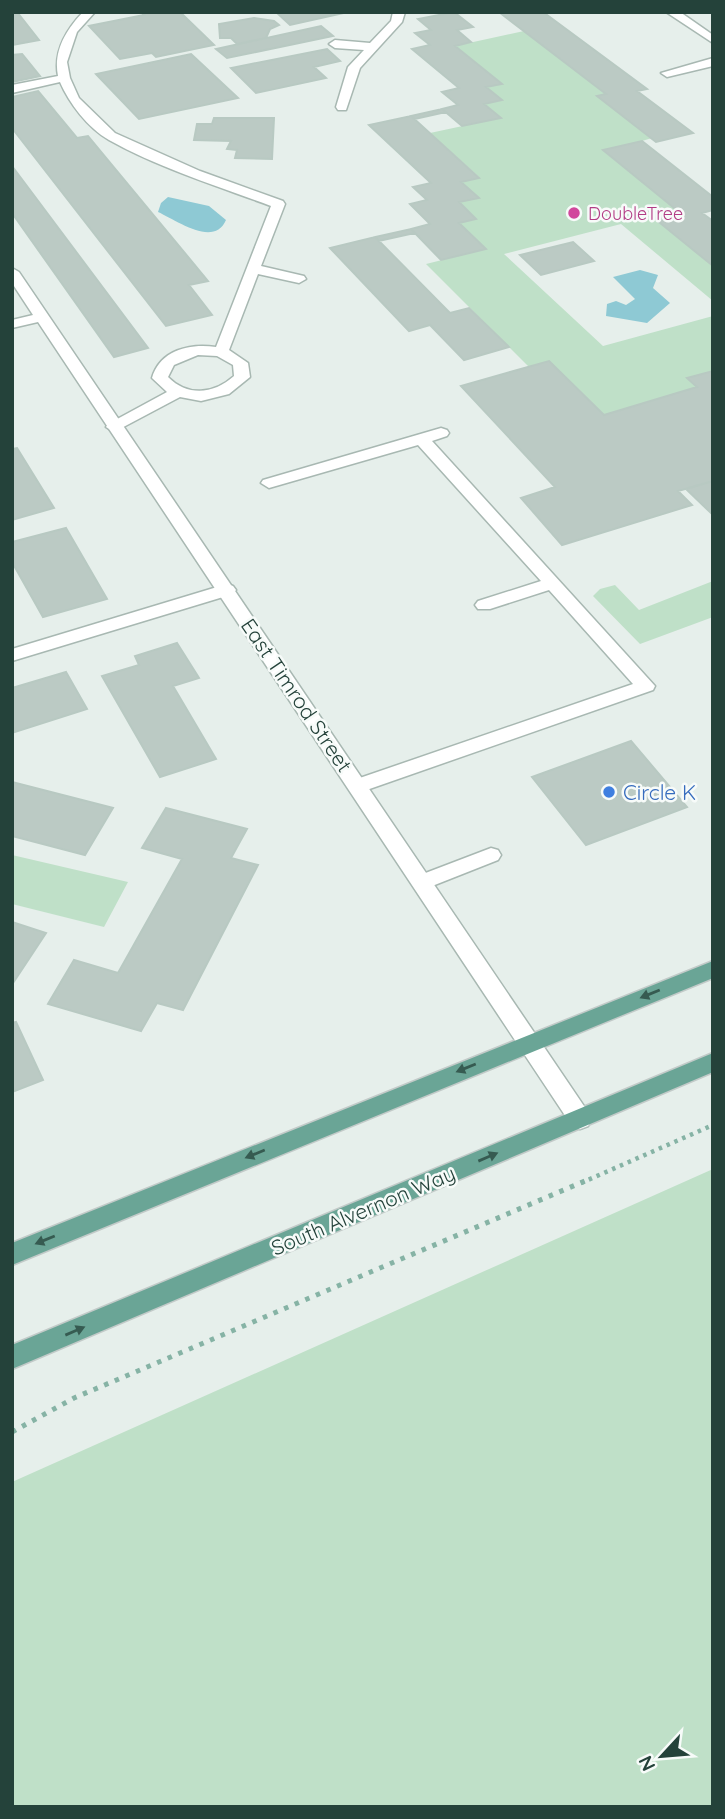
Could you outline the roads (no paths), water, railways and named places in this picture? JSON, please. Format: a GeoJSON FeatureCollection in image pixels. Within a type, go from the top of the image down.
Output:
{"type":"FeatureCollection","features":[{"type":"Feature","properties":{"kind":"main road"},"geometry":{"type":"LineString","coordinates":[[12,1254],[713,969]]}},
{"type":"Feature","properties":{"kind":"main road","name":"South Alvernon Way"},"geometry":{"type":"LineString","coordinates":[[12,1357],[713,1062]]}},
{"type":"Feature","properties":{"kind":"street"},"geometry":{"type":"LineString","coordinates":[[89,12],[72,31],[61,62],[64,78],[75,100],[111,136],[195,174],[278,204],[221,352]]}},
{"type":"Feature","properties":{"kind":"street"},"geometry":{"type":"LineString","coordinates":[[342,107],[354,67],[397,22],[399,12]]}},
{"type":"Feature","properties":{"kind":"street"},"geometry":{"type":"LineString","coordinates":[[672,12],[713,40]]}},
{"type":"Feature","properties":{"kind":"street"},"geometry":{"type":"LineString","coordinates":[[335,44],[373,47]]}},
{"type":"Feature","properties":{"kind":"street"},"geometry":{"type":"LineString","coordinates":[[667,73],[713,62]]}},
{"type":"Feature","properties":{"kind":"street"},"geometry":{"type":"LineString","coordinates":[[12,89],[64,78]]}},
{"type":"Feature","properties":{"kind":"street"},"geometry":{"type":"LineString","coordinates":[[253,268],[299,279]]}},
{"type":"Feature","properties":{"kind":"street","name":"East Timrod Street"},"geometry":{"type":"LineString","coordinates":[[12,272],[580,1119]]}},
{"type":"Feature","properties":{"kind":"street"},"geometry":{"type":"LineString","coordinates":[[12,324],[42,317]]}},
{"type":"Feature","properties":{"kind":"street"},"geometry":{"type":"LineString","coordinates":[[198,350],[221,352],[234,358],[243,370],[242,377],[232,387],[219,393],[199,396],[177,392],[160,378],[168,360],[183,353],[198,350]]}},
{"type":"Feature","properties":{"kind":"street"},"geometry":{"type":"LineString","coordinates":[[114,426],[163,402],[177,392]]}},
{"type":"Feature","properties":{"kind":"street"},"geometry":{"type":"LineString","coordinates":[[269,483],[441,433]]}},
{"type":"Feature","properties":{"kind":"street"},"geometry":{"type":"LineString","coordinates":[[358,786],[646,686],[422,439]]}},
{"type":"Feature","properties":{"kind":"street"},"geometry":{"type":"LineString","coordinates":[[484,605],[553,583]]}},
{"type":"Feature","properties":{"kind":"street"},"geometry":{"type":"LineString","coordinates":[[12,655],[227,590]]}},
{"type":"Feature","properties":{"kind":"street"},"geometry":{"type":"LineString","coordinates":[[422,882],[491,855]]}},
{"type":"Feature","properties":{"kind":"water"},"geometry":{"type":"Polygon","coordinates":[[[168,197],[209,206],[226,220],[213,232],[194,230],[158,212],[161,203],[168,197]]]}},
{"type":"Feature","properties":{"kind":"water"},"geometry":{"type":"Polygon","coordinates":[[[640,270],[658,275],[653,288],[670,303],[647,323],[606,316],[607,304],[616,301],[626,305],[635,299],[613,277],[640,270]]]}},
{"type":"Feature","properties":{"kind":"place","name":"DoubleTree"},"geometry":{"type":"Point","coordinates":[574,213]}},
{"type":"Feature","properties":{"kind":"place","name":"Circle K"},"geometry":{"type":"Point","coordinates":[609,792]}}]}
